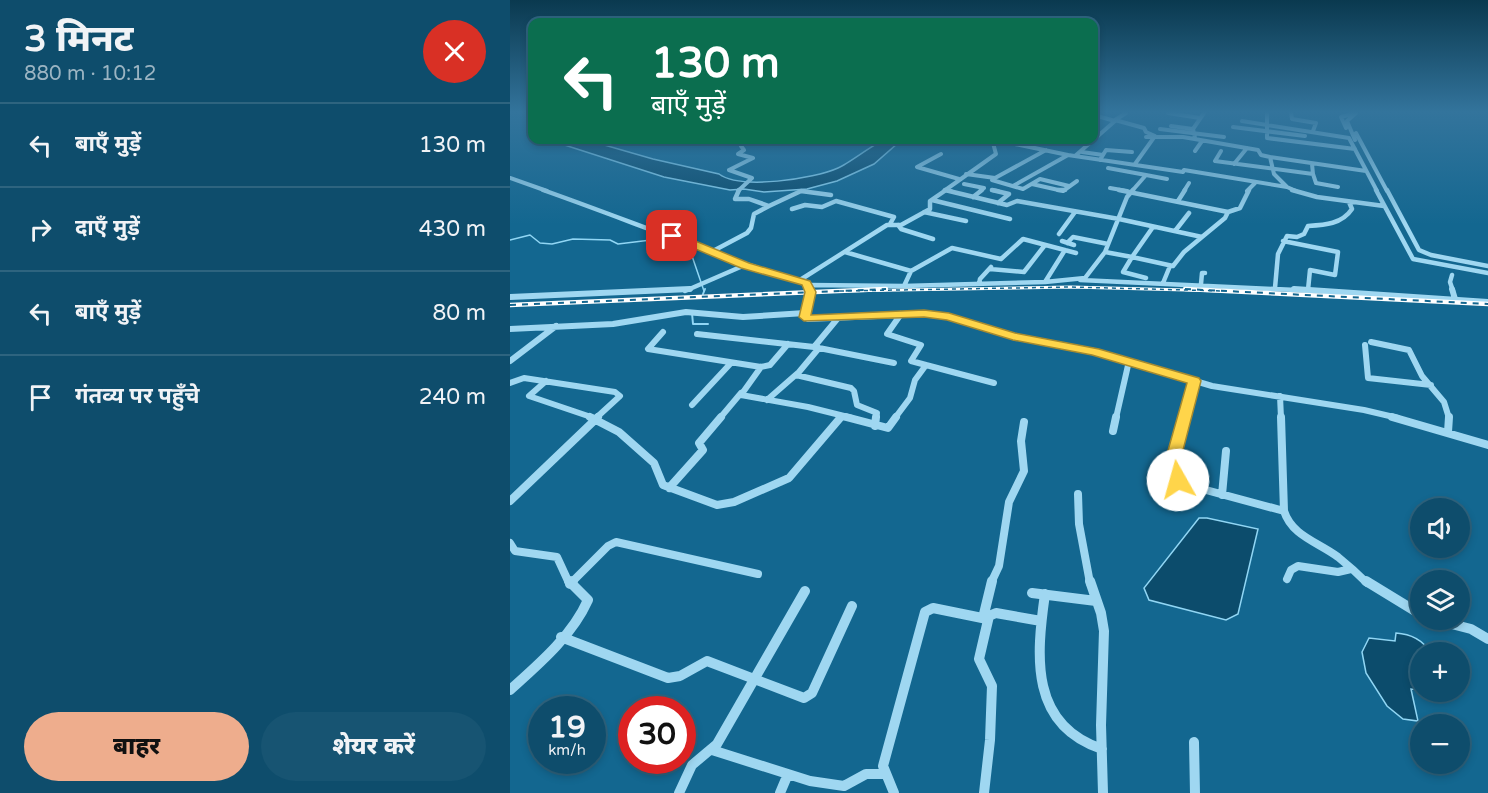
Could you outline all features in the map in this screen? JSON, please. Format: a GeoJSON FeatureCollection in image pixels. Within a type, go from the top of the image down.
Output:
{"type":"FeatureCollection","features":[{"type":"Feature","properties":{"kind":"street"},"geometry":{"type":"LineString","coordinates":[[744,150],[738,154],[753,158],[729,170],[751,177],[738,190],[736,200],[749,199],[769,206]]}},
{"type":"Feature","properties":{"kind":"street"},"geometry":{"type":"LineString","coordinates":[[890,224],[898,225],[931,208],[929,203],[932,200],[966,174],[993,159],[996,154],[995,150]]}},
{"type":"Feature","properties":{"kind":"street"},"geometry":{"type":"LineString","coordinates":[[990,179],[1024,164],[1046,150],[1287,187]]}},
{"type":"Feature","properties":{"kind":"street"},"geometry":{"type":"LineString","coordinates":[[1076,156],[1084,150]]}},
{"type":"Feature","properties":{"kind":"street"},"geometry":{"type":"LineString","coordinates":[[1106,150],[1131,152]]}},
{"type":"Feature","properties":{"kind":"street"},"geometry":{"type":"LineString","coordinates":[[1093,165],[1106,150]]}},
{"type":"Feature","properties":{"kind":"street"},"geometry":{"type":"LineString","coordinates":[[1135,164],[1145,150]]}},
{"type":"Feature","properties":{"kind":"street"},"geometry":{"type":"LineString","coordinates":[[1234,164],[1244,150]]}},
{"type":"Feature","properties":{"kind":"street"},"geometry":{"type":"LineString","coordinates":[[1258,150],[1261,155],[1270,157],[1366,171]]}},
{"type":"Feature","properties":{"kind":"street"},"geometry":{"type":"LineString","coordinates":[[1356,150],[1413,259],[1488,269]]}},
{"type":"Feature","properties":{"kind":"street"},"geometry":{"type":"LineString","coordinates":[[1359,150],[1412,250],[1422,257],[1488,269]]}},
{"type":"Feature","properties":{"kind":"street"},"geometry":{"type":"LineString","coordinates":[[1221,151],[1215,161],[1313,174]]}},
{"type":"Feature","properties":{"kind":"street"},"geometry":{"type":"LineString","coordinates":[[1082,152],[1100,158]]}},
{"type":"Feature","properties":{"kind":"street"},"geometry":{"type":"LineString","coordinates":[[941,154],[917,167],[959,179]]}},
{"type":"Feature","properties":{"kind":"street"},"geometry":{"type":"LineString","coordinates":[[1013,186],[1046,170],[1068,155]]}},
{"type":"Feature","properties":{"kind":"street"},"geometry":{"type":"LineString","coordinates":[[1270,157],[1271,170],[1295,192],[1384,207]]}},
{"type":"Feature","properties":{"kind":"street"},"geometry":{"type":"LineString","coordinates":[[1312,164],[1316,183],[1338,187]]}},
{"type":"Feature","properties":{"kind":"street"},"geometry":{"type":"LineString","coordinates":[[1108,168],[1167,178]]}},
{"type":"Feature","properties":{"kind":"street"},"geometry":{"type":"LineString","coordinates":[[966,174],[1024,189],[1032,184],[1062,191],[1077,181]]}},
{"type":"Feature","properties":{"kind":"street"},"geometry":{"type":"LineString","coordinates":[[1080,280],[1087,277],[1105,252],[1123,206],[1146,175]]}},
{"type":"Feature","properties":{"kind":"street"},"geometry":{"type":"LineString","coordinates":[[510,178],[713,250],[745,265],[800,280],[809,285],[885,288],[1080,280],[1201,284],[1488,302]]}},
{"type":"Feature","properties":{"kind":"street"},"geometry":{"type":"LineString","coordinates":[[1178,201],[1189,183]]}},
{"type":"Feature","properties":{"kind":"street"},"geometry":{"type":"LineString","coordinates":[[1110,188],[1228,212],[1240,208],[1246,193],[1254,183]]}},
{"type":"Feature","properties":{"kind":"street"},"geometry":{"type":"LineString","coordinates":[[964,184],[984,188],[973,197]]}},
{"type":"Feature","properties":{"kind":"street"},"geometry":{"type":"LineString","coordinates":[[945,190],[998,203],[1009,205],[1017,201],[1119,219],[1202,237]]}},
{"type":"Feature","properties":{"kind":"street"},"geometry":{"type":"LineString","coordinates":[[992,190],[1009,194],[998,203]]}},
{"type":"Feature","properties":{"kind":"street"},"geometry":{"type":"LineString","coordinates":[[713,250],[747,233],[751,228],[754,214],[801,191],[831,195]]}},
{"type":"Feature","properties":{"kind":"street"},"geometry":{"type":"LineString","coordinates":[[932,200],[1010,219]]}},
{"type":"Feature","properties":{"kind":"street"},"geometry":{"type":"LineString","coordinates":[[792,209],[806,205],[822,207],[836,201],[894,217],[890,224],[800,280]]}},
{"type":"Feature","properties":{"kind":"street"},"geometry":{"type":"LineString","coordinates":[[1275,288],[1275,265],[1287,236],[1297,237],[1305,234],[1308,226],[1329,224],[1348,216],[1352,209],[1349,202]]}},
{"type":"Feature","properties":{"kind":"street"},"geometry":{"type":"LineString","coordinates":[[924,212],[966,222]]}},
{"type":"Feature","properties":{"kind":"street"},"geometry":{"type":"LineString","coordinates":[[1059,234],[1075,212]]}},
{"type":"Feature","properties":{"kind":"street"},"geometry":{"type":"LineString","coordinates":[[1105,252],[1170,266],[1177,264],[1184,252],[1225,218],[1228,212]]}},
{"type":"Feature","properties":{"kind":"street"},"geometry":{"type":"LineString","coordinates":[[1175,231],[1189,213]]}},
{"type":"Feature","properties":{"kind":"street"},"geometry":{"type":"LineString","coordinates":[[898,225],[899,228],[933,239]]}},
{"type":"Feature","properties":{"kind":"street"},"geometry":{"type":"LineString","coordinates":[[1146,278],[1123,272],[1154,227]]}},
{"type":"Feature","properties":{"kind":"street"},"geometry":{"type":"LineString","coordinates":[[979,284],[980,279],[1028,233]]}},
{"type":"Feature","properties":{"kind":"street"},"geometry":{"type":"LineString","coordinates":[[1074,244],[1065,242],[1073,237],[1108,244]]}},
{"type":"Feature","properties":{"kind":"street"},"geometry":{"type":"LineString","coordinates":[[1021,239],[1076,253]]}},
{"type":"Feature","properties":{"kind":"street"},"geometry":{"type":"LineString","coordinates":[[1283,241],[1338,252],[1335,274],[1310,270],[1308,290]]}},
{"type":"Feature","properties":{"kind":"street"},"geometry":{"type":"LineString","coordinates":[[990,269],[1024,272],[1045,245]]}},
{"type":"Feature","properties":{"kind":"street"},"geometry":{"type":"LineString","coordinates":[[904,286],[911,271],[951,248],[999,260]]}},
{"type":"Feature","properties":{"kind":"street"},"geometry":{"type":"LineString","coordinates":[[1045,282],[1065,250]]}},
{"type":"Feature","properties":{"kind":"street"},"geometry":{"type":"LineString","coordinates":[[845,252],[911,271]]}},
{"type":"Feature","properties":{"kind":"street"},"geometry":{"type":"LineString","coordinates":[[510,297],[684,291],[703,285],[745,265]]}},
{"type":"Feature","properties":{"kind":"street"},"geometry":{"type":"LineString","coordinates":[[1162,283],[1170,266]]}},
{"type":"Feature","properties":{"kind":"street"},"geometry":{"type":"LineString","coordinates":[[1201,284],[1202,273],[1205,273]]}},
{"type":"Feature","properties":{"kind":"street"},"geometry":{"type":"LineString","coordinates":[[1452,275],[1451,284],[1455,299]]}},
{"type":"Feature","properties":{"kind":"street"},"geometry":{"type":"LineString","coordinates":[[809,285],[811,292],[805,313],[808,319],[901,314],[931,314],[958,318],[1013,336],[1071,346],[1220,388],[1364,410],[1449,432],[1488,445]]}},
{"type":"Feature","properties":{"kind":"street"},"geometry":{"type":"LineString","coordinates":[[510,329],[613,324],[686,312],[743,317],[805,313]]}},
{"type":"Feature","properties":{"kind":"street"},"geometry":{"type":"LineString","coordinates":[[901,314],[887,334],[921,345],[911,361],[994,383]]}},
{"type":"Feature","properties":{"kind":"street"},"geometry":{"type":"LineString","coordinates":[[767,400],[796,375],[838,318]]}},
{"type":"Feature","properties":{"kind":"street"},"geometry":{"type":"LineString","coordinates":[[510,361],[556,326]]}},
{"type":"Feature","properties":{"kind":"street"},"geometry":{"type":"LineString","coordinates":[[663,332],[648,349],[761,367],[770,365],[788,344]]}},
{"type":"Feature","properties":{"kind":"street"},"geometry":{"type":"LineString","coordinates":[[697,334],[816,348],[894,363]]}},
{"type":"Feature","properties":{"kind":"street"},"geometry":{"type":"LineString","coordinates":[[1431,385],[1368,378],[1366,372],[1368,343],[1409,350],[1423,377],[1431,385],[1447,405],[1450,417],[1449,432]]}},
{"type":"Feature","properties":{"kind":"street"},"geometry":{"type":"LineString","coordinates":[[1113,431],[1129,361]]}},
{"type":"Feature","properties":{"kind":"street"},"geometry":{"type":"LineString","coordinates":[[692,405],[731,363]]}},
{"type":"Feature","properties":{"kind":"street"},"geometry":{"type":"LineString","coordinates":[[741,393],[741,395],[883,428],[892,425],[910,398],[915,380],[926,365]]}},
{"type":"Feature","properties":{"kind":"street"},"geometry":{"type":"LineString","coordinates":[[669,488],[703,450],[699,443],[761,367]]}},
{"type":"Feature","properties":{"kind":"street"},"geometry":{"type":"LineString","coordinates":[[796,375],[851,388],[857,405],[878,413],[875,426]]}},
{"type":"Feature","properties":{"kind":"street"},"geometry":{"type":"LineString","coordinates":[[510,383],[524,378],[619,394],[616,400],[510,501]]}},
{"type":"Feature","properties":{"kind":"street"},"geometry":{"type":"LineString","coordinates":[[546,381],[529,396],[596,419],[619,432],[654,463],[660,480],[669,488],[717,504],[734,502],[789,478],[841,417]]}},
{"type":"Feature","properties":{"kind":"street"},"geometry":{"type":"LineString","coordinates":[[1194,381],[1175,449],[1174,463],[1182,486],[1284,511]]}},
{"type":"Feature","properties":{"kind":"street"},"geometry":{"type":"LineString","coordinates":[[1280,396],[1284,511],[1287,521],[1294,530],[1338,557],[1376,589],[1410,608]]}},
{"type":"Feature","properties":{"kind":"street"},"geometry":{"type":"LineString","coordinates":[[984,793],[990,740],[992,686],[979,659],[989,588],[999,566],[1009,502],[1024,471],[1021,441],[1024,422]]}},
{"type":"Feature","properties":{"kind":"street"},"geometry":{"type":"LineString","coordinates":[[1222,495],[1226,451]]}},
{"type":"Feature","properties":{"kind":"street"},"geometry":{"type":"LineString","coordinates":[[1078,494],[1078,519],[1091,587],[1101,613],[1104,638],[1103,793]]}},
{"type":"Feature","properties":{"kind":"street"},"geometry":{"type":"LineString","coordinates":[[570,584],[608,546],[616,542],[758,574]]}},
{"type":"Feature","properties":{"kind":"street"},"geometry":{"type":"LineString","coordinates":[[510,543],[515,551],[557,556],[570,584],[588,600],[540,662],[510,690]]}},
{"type":"Feature","properties":{"kind":"street"},"geometry":{"type":"LineString","coordinates":[[1287,579],[1292,570],[1298,566],[1338,572],[1351,568]]}},
{"type":"Feature","properties":{"kind":"street"},"geometry":{"type":"LineString","coordinates":[[679,793],[692,765],[712,750],[805,591]]}},
{"type":"Feature","properties":{"kind":"street"},"geometry":{"type":"LineString","coordinates":[[1032,593],[1096,601]]}},
{"type":"Feature","properties":{"kind":"street"},"geometry":{"type":"LineString","coordinates":[[1045,594],[1041,621],[1041,677],[1044,693],[1061,726],[1075,738],[1102,749]]}},
{"type":"Feature","properties":{"kind":"street"},"geometry":{"type":"LineString","coordinates":[[561,637],[668,678],[684,675],[698,663],[707,661],[753,681],[800,697],[809,697],[852,606]]}},
{"type":"Feature","properties":{"kind":"street"},"geometry":{"type":"LineString","coordinates":[[894,793],[892,783],[884,774],[884,760],[926,612],[933,608],[985,618],[1001,613],[1041,621]]}},
{"type":"Feature","properties":{"kind":"street"},"geometry":{"type":"LineString","coordinates":[[1470,629],[1488,639]]}},
{"type":"Feature","properties":{"kind":"street"},"geometry":{"type":"LineString","coordinates":[[1194,742],[1195,793]]}},
{"type":"Feature","properties":{"kind":"street"},"geometry":{"type":"LineString","coordinates":[[712,750],[810,781],[844,786],[866,774],[884,774]]}},
{"type":"Feature","properties":{"kind":"street"},"geometry":{"type":"LineString","coordinates":[[780,793],[788,774]]}},
{"type":"Feature","properties":{"kind":"water"},"geometry":{"type":"Polygon","coordinates":[[[580,150],[622,150],[719,174],[729,179],[760,182],[812,176],[838,168],[867,150],[890,150],[874,164],[837,181],[807,189],[764,192],[744,189],[730,190],[664,177],[580,150]]]}},
{"type":"Feature","properties":{"kind":"water"},"geometry":{"type":"Polygon","coordinates":[[[1199,518],[1258,529],[1238,614],[1226,620],[1149,600],[1144,588],[1199,518]]]}},
{"type":"Feature","properties":{"kind":"water"},"geometry":{"type":"Polygon","coordinates":[[[1396,633],[1416,638],[1421,642],[1410,642],[1410,702],[1414,702],[1416,714],[1410,714],[1410,720],[1403,719],[1387,706],[1366,673],[1362,652],[1369,638],[1395,641],[1396,633]]]}},
{"type":"Feature","properties":{"kind":"waterway"},"geometry":{"type":"LineString","coordinates":[[510,240],[530,235],[540,243],[552,244],[573,239],[610,240],[618,244],[651,240],[692,256],[704,291]]}},
{"type":"Feature","properties":{"kind":"waterway"},"geometry":{"type":"LineString","coordinates":[[703,294],[705,289]]}},
{"type":"Feature","properties":{"kind":"waterway"},"geometry":{"type":"LineString","coordinates":[[692,313],[693,324],[708,324]]}},
{"type":"Feature","properties":{"kind":"railway"},"geometry":{"type":"LineString","coordinates":[[840,291],[1071,287],[1224,291]]}},
{"type":"Feature","properties":{"kind":"railway"},"geometry":{"type":"LineString","coordinates":[[510,305],[886,289]]}},
{"type":"Feature","properties":{"kind":"railway"},"geometry":{"type":"LineString","coordinates":[[1185,289],[1488,304]]}},
{"type":"Feature","properties":{"kind":"route"},"geometry":{"type":"LineString","coordinates":[[672,236],[713,250],[745,265],[807,283],[811,292],[805,317],[808,319],[901,314],[949,316],[1013,336],[1094,351],[1194,381],[1174,454],[1178,480]]}}]}
